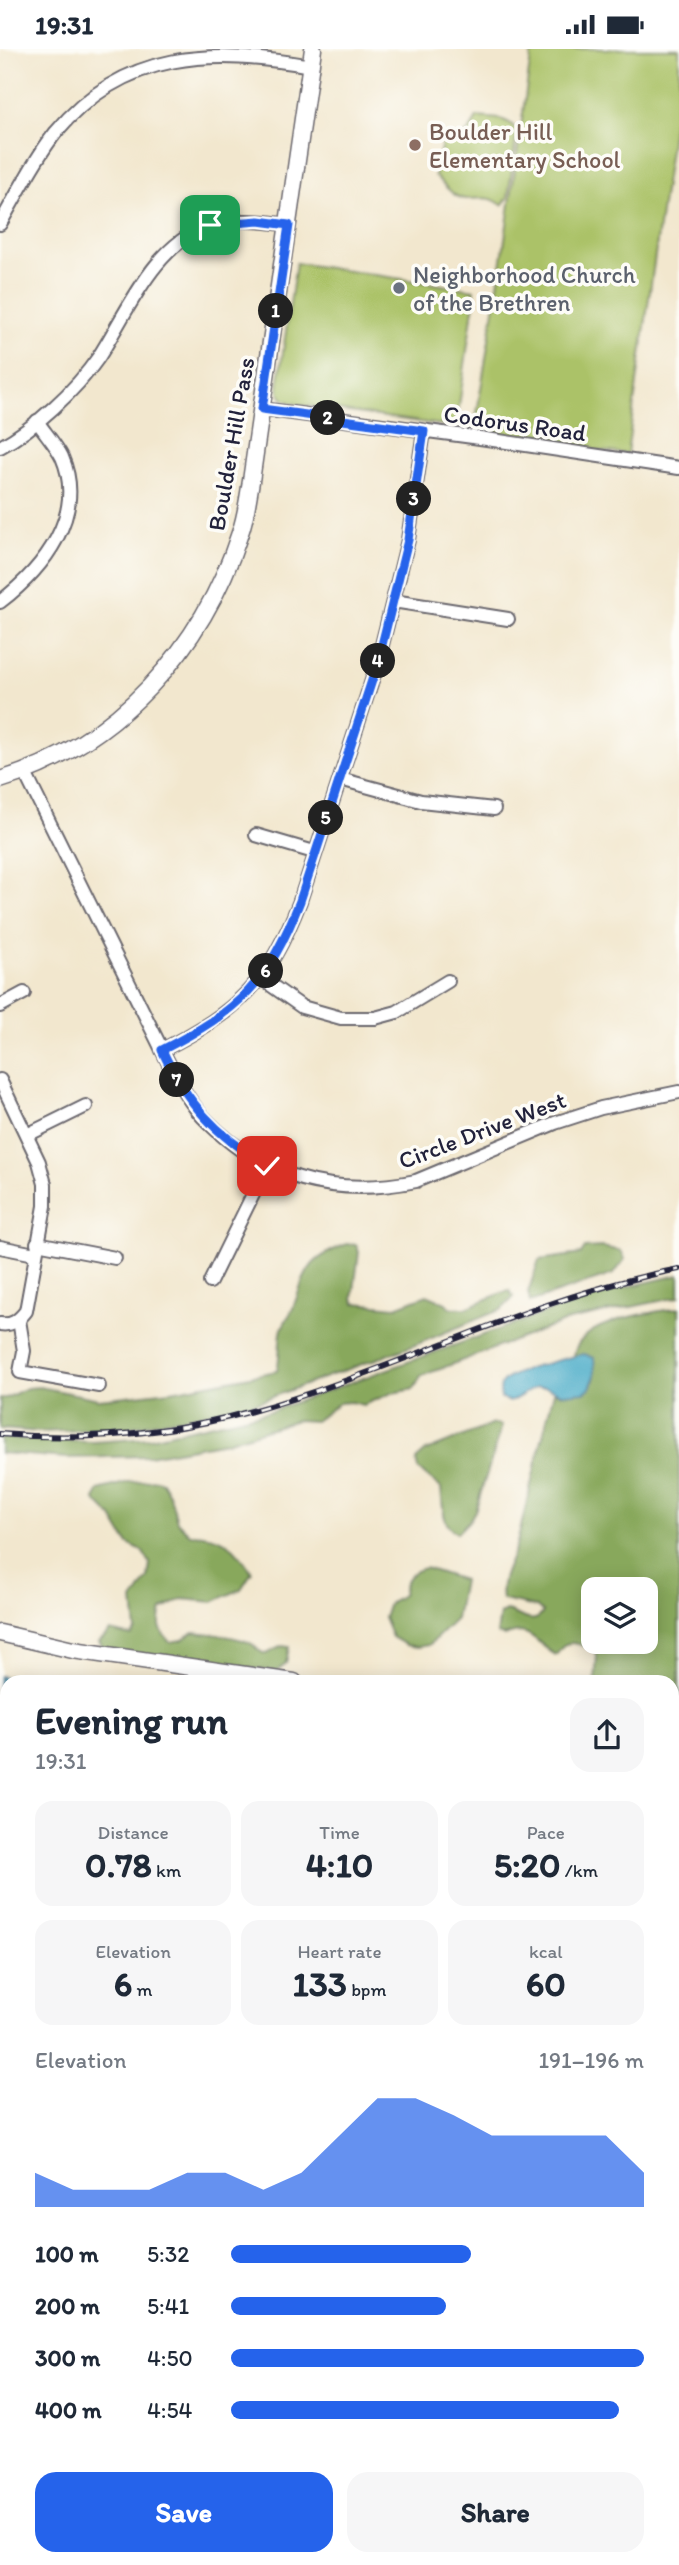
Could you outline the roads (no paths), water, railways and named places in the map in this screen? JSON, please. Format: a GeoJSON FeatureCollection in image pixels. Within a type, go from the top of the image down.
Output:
{"type":"FeatureCollection","features":[{"type":"Feature","properties":{"kind":"street","name":"Boulder Hill Pass"},"geometry":{"type":"LineString","coordinates":[[0,780],[25,772],[99,733],[144,695],[188,642],[224,577],[241,531],[262,409],[313,49]]}},
{"type":"Feature","properties":{"kind":"street"},"geometry":{"type":"LineString","coordinates":[[0,224],[46,146],[61,126],[92,97],[128,74],[170,59],[211,54],[311,66]]}},
{"type":"Feature","properties":{"kind":"street"},"geometry":{"type":"LineString","coordinates":[[0,447],[37,421],[77,383],[96,360],[155,266],[181,241],[210,225],[259,221],[289,225]]}},
{"type":"Feature","properties":{"kind":"street","name":"Codorus Road"},"geometry":{"type":"LineString","coordinates":[[262,409],[679,468]]}},
{"type":"Feature","properties":{"kind":"street"},"geometry":{"type":"LineString","coordinates":[[0,602],[36,570],[54,545],[67,514],[69,489],[65,467],[61,455],[37,421]]}},
{"type":"Feature","properties":{"kind":"street"},"geometry":{"type":"LineString","coordinates":[[162,1050],[221,1017],[261,978],[285,939],[300,901],[377,665],[408,540],[424,431]]}},
{"type":"Feature","properties":{"kind":"street"},"geometry":{"type":"LineString","coordinates":[[393,601],[508,619]]}},
{"type":"Feature","properties":{"kind":"street","name":"Circle Drive West"},"geometry":{"type":"LineString","coordinates":[[25,772],[173,1072],[202,1116],[227,1140],[267,1166],[312,1182],[340,1188],[391,1186],[416,1181],[555,1123],[601,1108],[679,1092]]}},
{"type":"Feature","properties":{"kind":"street"},"geometry":{"type":"LineString","coordinates":[[340,779],[421,801],[494,810]]}},
{"type":"Feature","properties":{"kind":"street"},"geometry":{"type":"LineString","coordinates":[[256,835],[314,852]]}},
{"type":"Feature","properties":{"kind":"street"},"geometry":{"type":"LineString","coordinates":[[261,978],[302,1007],[341,1018],[375,1017],[397,1012],[448,981]]}},
{"type":"Feature","properties":{"kind":"street"},"geometry":{"type":"LineString","coordinates":[[0,1006],[24,993]]}},
{"type":"Feature","properties":{"kind":"street"},"geometry":{"type":"LineString","coordinates":[[0,1080],[39,1162],[45,1184],[45,1206],[26,1311],[19,1321],[0,1324]]}},
{"type":"Feature","properties":{"kind":"street"},"geometry":{"type":"LineString","coordinates":[[0,1109],[12,1103]]}},
{"type":"Feature","properties":{"kind":"street"},"geometry":{"type":"LineString","coordinates":[[27,1135],[86,1106]]}},
{"type":"Feature","properties":{"kind":"street"},"geometry":{"type":"LineString","coordinates":[[210,1282],[267,1166]]}},
{"type":"Feature","properties":{"kind":"street"},"geometry":{"type":"LineString","coordinates":[[0,1247],[36,1248],[115,1258]]}},
{"type":"Feature","properties":{"kind":"street"},"geometry":{"type":"LineString","coordinates":[[19,1321],[24,1351],[20,1372],[99,1386]]}},
{"type":"Feature","properties":{"kind":"street"},"geometry":{"type":"LineString","coordinates":[[0,1633],[73,1650],[246,1675]]}},
{"type":"Feature","properties":{"kind":"water"},"geometry":{"type":"Polygon","coordinates":[[[584,1354],[594,1358],[595,1376],[590,1388],[584,1392],[564,1394],[546,1387],[536,1387],[510,1402],[501,1398],[501,1385],[517,1373],[584,1354]]]}},
{"type":"Feature","properties":{"kind":"railway"},"geometry":{"type":"LineString","coordinates":[[0,1434],[64,1437],[127,1434],[221,1419],[306,1395],[570,1297],[679,1269]]}},
{"type":"Feature","properties":{"kind":"place","name":"Boulder Hill Elementary School"},"geometry":{"type":"Point","coordinates":[415,145]}},
{"type":"Feature","properties":{"kind":"place","name":"Neighborhood Church of the Brethren"},"geometry":{"type":"Point","coordinates":[399,288]}}]}
